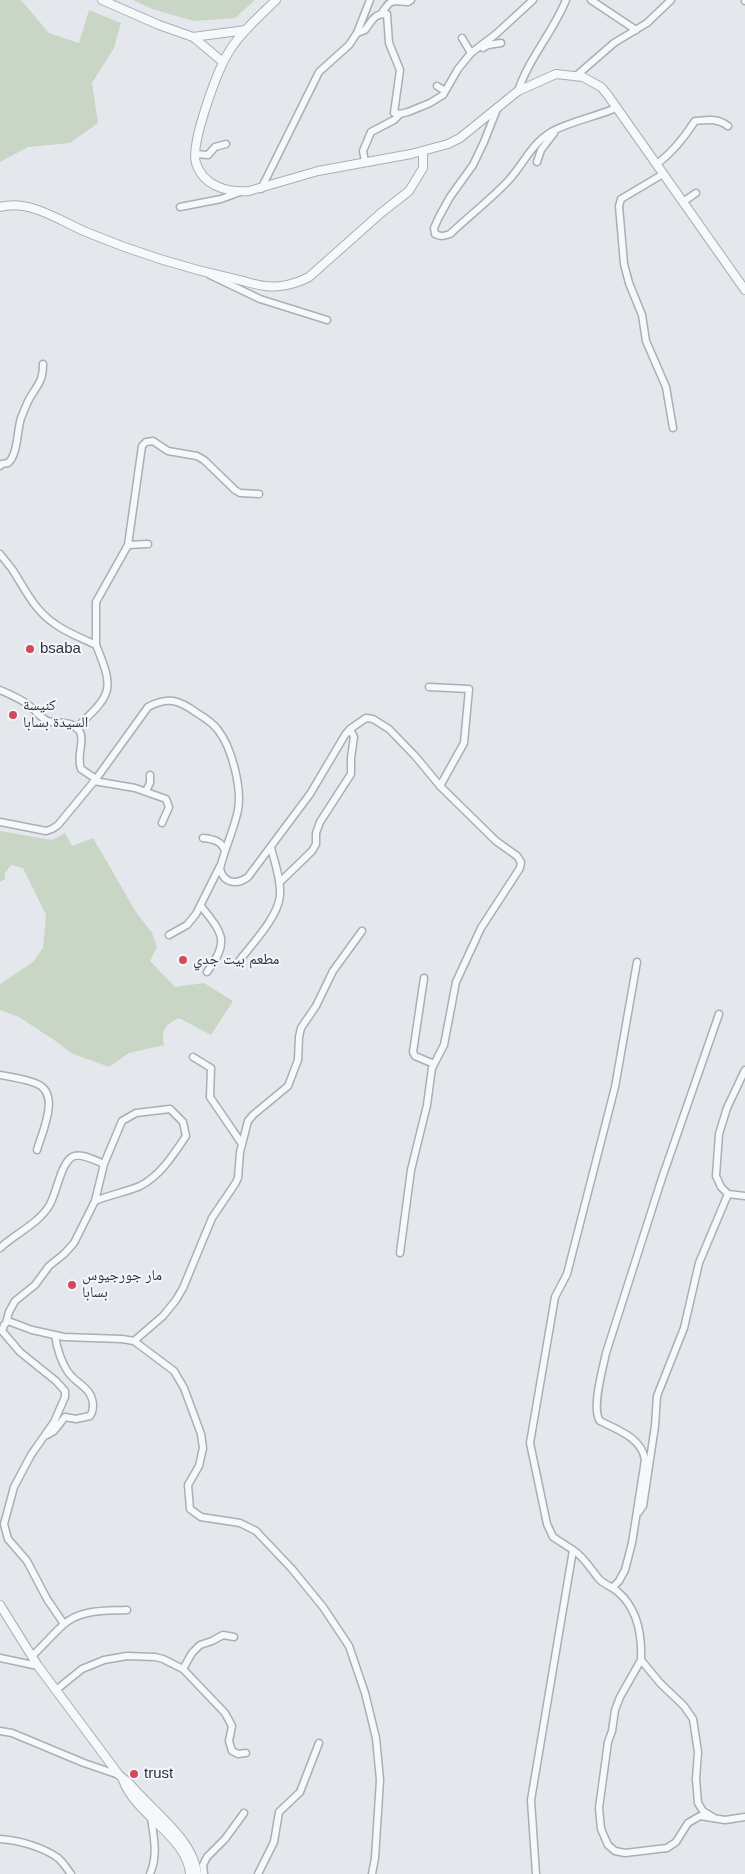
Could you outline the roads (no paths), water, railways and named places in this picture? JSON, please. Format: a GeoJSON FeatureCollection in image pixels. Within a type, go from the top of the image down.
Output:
{"type":"FeatureCollection","features":[{"type":"Feature","properties":{"kind":"street"},"geometry":{"type":"LineString","coordinates":[[102,0],[193,36],[223,62]]}},
{"type":"Feature","properties":{"kind":"street"},"geometry":{"type":"LineString","coordinates":[[240,192],[224,189],[207,180],[198,168],[196,154],[212,86],[223,62],[230,49],[246,30],[276,0]]}},
{"type":"Feature","properties":{"kind":"street"},"geometry":{"type":"LineString","coordinates":[[261,189],[319,72],[349,46],[357,33],[370,0]]}},
{"type":"Feature","properties":{"kind":"street"},"geometry":{"type":"LineString","coordinates":[[380,14],[388,2],[392,0],[408,2],[411,0]]}},
{"type":"Feature","properties":{"kind":"street"},"geometry":{"type":"LineString","coordinates":[[365,161],[363,151],[371,132],[394,120],[400,114],[430,103],[445,92],[470,54],[496,34],[533,0]]}},
{"type":"Feature","properties":{"kind":"street"},"geometry":{"type":"LineString","coordinates":[[518,91],[526,71],[561,12],[566,0]]}},
{"type":"Feature","properties":{"kind":"street"},"geometry":{"type":"LineString","coordinates":[[591,0],[636,30]]}},
{"type":"Feature","properties":{"kind":"street"},"geometry":{"type":"LineString","coordinates":[[576,76],[614,42],[636,30],[658,14],[671,0]]}},
{"type":"Feature","properties":{"kind":"street"},"geometry":{"type":"LineString","coordinates":[[357,33],[365,30],[374,16],[387,14],[389,43],[400,70],[394,113],[400,114]]}},
{"type":"Feature","properties":{"kind":"street"},"geometry":{"type":"LineString","coordinates":[[193,36],[246,30]]}},
{"type":"Feature","properties":{"kind":"street"},"geometry":{"type":"LineString","coordinates":[[462,38],[470,54]]}},
{"type":"Feature","properties":{"kind":"street"},"geometry":{"type":"LineString","coordinates":[[470,54],[488,45],[501,43]]}},
{"type":"Feature","properties":{"kind":"street"},"geometry":{"type":"LineString","coordinates":[[180,207],[220,199],[240,192],[261,189],[318,171],[423,151],[460,138],[518,91],[556,74],[583,77],[601,87],[607,94],[745,290]]}},
{"type":"Feature","properties":{"kind":"street"},"geometry":{"type":"LineString","coordinates":[[437,86],[445,92]]}},
{"type":"Feature","properties":{"kind":"street"},"geometry":{"type":"LineString","coordinates":[[498,108],[473,165],[450,197],[434,228],[435,234],[444,237],[450,234],[508,181],[534,146],[556,130],[616,108]]}},
{"type":"Feature","properties":{"kind":"street"},"geometry":{"type":"LineString","coordinates":[[657,164],[671,154],[695,121],[713,119],[728,126]]}},
{"type":"Feature","properties":{"kind":"street"},"geometry":{"type":"LineString","coordinates":[[537,162],[540,150],[556,130]]}},
{"type":"Feature","properties":{"kind":"street"},"geometry":{"type":"LineString","coordinates":[[196,154],[208,155],[214,147],[226,144]]}},
{"type":"Feature","properties":{"kind":"street"},"geometry":{"type":"LineString","coordinates":[[0,207],[13,205],[44,212],[120,245],[207,273],[265,286],[282,286],[302,281],[409,191],[423,168],[423,151]]}},
{"type":"Feature","properties":{"kind":"street"},"geometry":{"type":"LineString","coordinates":[[664,174],[621,199],[619,206],[624,264],[629,283],[642,314],[646,341],[666,387],[673,428]]}},
{"type":"Feature","properties":{"kind":"street"},"geometry":{"type":"LineString","coordinates":[[683,202],[696,193]]}},
{"type":"Feature","properties":{"kind":"street"},"geometry":{"type":"LineString","coordinates":[[207,273],[260,299],[327,320]]}},
{"type":"Feature","properties":{"kind":"street"},"geometry":{"type":"LineString","coordinates":[[0,466],[8,463],[14,456],[21,419],[30,397],[37,389],[43,375],[43,364]]}},
{"type":"Feature","properties":{"kind":"street"},"geometry":{"type":"LineString","coordinates":[[76,728],[97,708],[107,691],[107,671],[96,645],[96,602],[128,545],[142,446],[146,442],[153,441],[168,451],[197,456],[204,460],[235,490],[240,493],[260,494]]}},
{"type":"Feature","properties":{"kind":"street"},"geometry":{"type":"LineString","coordinates":[[128,545],[148,544]]}},
{"type":"Feature","properties":{"kind":"street"},"geometry":{"type":"LineString","coordinates":[[0,554],[42,613],[67,632],[96,645]]}},
{"type":"Feature","properties":{"kind":"street"},"geometry":{"type":"LineString","coordinates":[[429,687],[469,688],[464,743],[440,786]]}},
{"type":"Feature","properties":{"kind":"street"},"geometry":{"type":"LineString","coordinates":[[0,690],[26,704],[43,718],[54,723],[71,724],[76,728],[82,738],[78,759],[81,769],[95,780],[128,786],[166,799],[168,803],[167,814],[162,823]]}},
{"type":"Feature","properties":{"kind":"street"},"geometry":{"type":"LineString","coordinates":[[0,822],[46,831],[52,829],[58,825],[95,780],[148,707],[167,700],[176,700],[185,704],[210,721],[225,740],[234,766],[239,801],[238,812],[221,865],[201,906],[186,925],[169,935]]}},
{"type":"Feature","properties":{"kind":"street"},"geometry":{"type":"LineString","coordinates":[[221,865],[221,874],[228,880],[237,883],[248,877],[310,794],[345,735],[350,729],[366,718],[373,719],[382,724],[416,757],[440,786],[496,841],[517,856],[521,862],[520,868],[478,934],[456,982],[444,1044],[434,1064],[427,1105],[411,1170],[400,1253]]}},
{"type":"Feature","properties":{"kind":"street"},"geometry":{"type":"LineString","coordinates":[[280,882],[312,851],[316,844],[316,833],[320,822],[351,774],[354,737],[350,729]]}},
{"type":"Feature","properties":{"kind":"street"},"geometry":{"type":"LineString","coordinates":[[146,791],[150,783],[150,775]]}},
{"type":"Feature","properties":{"kind":"street"},"geometry":{"type":"LineString","coordinates":[[203,838],[218,841],[223,846],[225,852]]}},
{"type":"Feature","properties":{"kind":"street"},"geometry":{"type":"LineString","coordinates":[[239,961],[272,916],[279,900],[280,882],[271,848]]}},
{"type":"Feature","properties":{"kind":"street"},"geometry":{"type":"LineString","coordinates":[[201,906],[222,940],[220,953],[207,972]]}},
{"type":"Feature","properties":{"kind":"street"},"geometry":{"type":"LineString","coordinates":[[134,1341],[163,1316],[180,1294],[212,1218],[238,1178],[246,1125],[250,1118],[288,1086],[298,1060],[298,1037],[301,1028],[316,1006],[333,971],[362,931]]}},
{"type":"Feature","properties":{"kind":"street"},"geometry":{"type":"LineString","coordinates":[[638,962],[615,1087],[567,1274],[555,1297],[530,1443],[547,1524],[553,1537],[573,1550],[588,1564],[599,1579],[624,1598],[638,1622],[641,1660],[620,1697],[615,1710],[612,1731],[608,1742],[599,1808],[604,1837],[608,1845],[616,1851],[625,1853],[667,1848],[676,1842],[688,1823],[700,1816],[731,1820],[745,1817]]}},
{"type":"Feature","properties":{"kind":"street"},"geometry":{"type":"LineString","coordinates":[[424,978],[412,1052],[415,1056],[434,1064]]}},
{"type":"Feature","properties":{"kind":"street"},"geometry":{"type":"LineString","coordinates":[[612,1588],[619,1581],[625,1570],[632,1543],[643,1475],[644,1454],[636,1441],[600,1421],[598,1418],[596,1409],[606,1353],[659,1187],[719,1014]]}},
{"type":"Feature","properties":{"kind":"street"},"geometry":{"type":"LineString","coordinates":[[193,1057],[211,1068],[210,1097],[242,1144]]}},
{"type":"Feature","properties":{"kind":"street"},"geometry":{"type":"LineString","coordinates":[[745,1070],[727,1108],[719,1134],[716,1176],[721,1187],[728,1194],[745,1196]]}},
{"type":"Feature","properties":{"kind":"street"},"geometry":{"type":"LineString","coordinates":[[0,1075],[37,1083],[49,1096],[50,1108],[37,1150]]}},
{"type":"Feature","properties":{"kind":"street"},"geometry":{"type":"LineString","coordinates":[[64,1624],[47,1599],[27,1561],[8,1539],[4,1529],[5,1518],[14,1487],[31,1455],[58,1414],[65,1397],[65,1391],[56,1381],[20,1352],[2,1331],[15,1301],[35,1285],[49,1266],[69,1250],[95,1201],[104,1164],[122,1121],[136,1113],[170,1109],[183,1122],[186,1136],[175,1154],[141,1186],[95,1201]]}},
{"type":"Feature","properties":{"kind":"street"},"geometry":{"type":"LineString","coordinates":[[0,1248],[32,1224],[48,1208],[58,1188],[64,1167],[71,1158],[78,1155],[104,1164]]}},
{"type":"Feature","properties":{"kind":"street"},"geometry":{"type":"LineString","coordinates":[[635,1518],[643,1506],[655,1426],[657,1396],[684,1328],[699,1263],[728,1194]]}},
{"type":"Feature","properties":{"kind":"street"},"geometry":{"type":"LineString","coordinates":[[6,1323],[11,1322],[32,1330],[55,1335],[134,1341],[169,1366],[178,1378],[184,1388],[201,1434],[203,1448],[203,1454],[188,1485],[190,1509],[201,1517],[240,1523],[256,1531],[292,1569],[323,1607],[349,1646],[365,1693],[376,1738],[380,1780],[375,1858],[372,1874]]}},
{"type":"Feature","properties":{"kind":"street"},"geometry":{"type":"LineString","coordinates":[[45,1436],[54,1431],[65,1417],[76,1419],[90,1416],[93,1409],[92,1394],[76,1381],[60,1357],[55,1335]]}},
{"type":"Feature","properties":{"kind":"street"},"geometry":{"type":"LineString","coordinates":[[536,1874],[531,1800],[573,1550]]}},
{"type":"Feature","properties":{"kind":"street"},"geometry":{"type":"LineString","coordinates":[[0,1605],[38,1666],[120,1777],[129,1793],[181,1850],[190,1869],[190,1874]]}},
{"type":"Feature","properties":{"kind":"street"},"geometry":{"type":"LineString","coordinates":[[32,1656],[64,1624],[85,1613],[127,1610]]}},
{"type":"Feature","properties":{"kind":"street"},"geometry":{"type":"LineString","coordinates":[[183,1669],[192,1653],[200,1645],[223,1635],[234,1637]]}},
{"type":"Feature","properties":{"kind":"street"},"geometry":{"type":"LineString","coordinates":[[56,1690],[86,1667],[114,1658],[154,1657],[163,1659],[183,1669],[230,1719],[232,1726],[230,1741],[232,1751],[238,1754],[246,1753]]}},
{"type":"Feature","properties":{"kind":"street"},"geometry":{"type":"LineString","coordinates":[[0,1658],[38,1666]]}},
{"type":"Feature","properties":{"kind":"street"},"geometry":{"type":"LineString","coordinates":[[641,1660],[693,1719],[697,1742],[696,1786],[698,1803],[703,1811],[712,1818]]}},
{"type":"Feature","properties":{"kind":"street"},"geometry":{"type":"LineString","coordinates":[[0,1731],[12,1733],[84,1764],[120,1777],[129,1783],[186,1846],[196,1867],[197,1874]]}},
{"type":"Feature","properties":{"kind":"street"},"geometry":{"type":"LineString","coordinates":[[267,1874],[260,1871],[274,1842],[279,1812],[300,1792],[319,1742]]}},
{"type":"Feature","properties":{"kind":"street"},"geometry":{"type":"LineString","coordinates":[[204,1874],[203,1865],[207,1857],[225,1839],[244,1813]]}},
{"type":"Feature","properties":{"kind":"street"},"geometry":{"type":"LineString","coordinates":[[150,1874],[155,1858],[151,1818]]}},
{"type":"Feature","properties":{"kind":"street"},"geometry":{"type":"LineString","coordinates":[[0,1839],[17,1841],[51,1854],[60,1859],[71,1874]]}},
{"type":"Feature","properties":{"kind":"place","name":"bsaba"},"geometry":{"type":"Point","coordinates":[30,649]}},
{"type":"Feature","properties":{"kind":"place","name":"كنيسة السيدة بسابا"},"geometry":{"type":"Point","coordinates":[13,715]}},
{"type":"Feature","properties":{"kind":"place","name":"مطعم بيت جدي"},"geometry":{"type":"Point","coordinates":[183,960]}},
{"type":"Feature","properties":{"kind":"place","name":"مار جورجيوس بسابا"},"geometry":{"type":"Point","coordinates":[72,1285]}},
{"type":"Feature","properties":{"kind":"place","name":"trust"},"geometry":{"type":"Point","coordinates":[134,1774]}}]}
